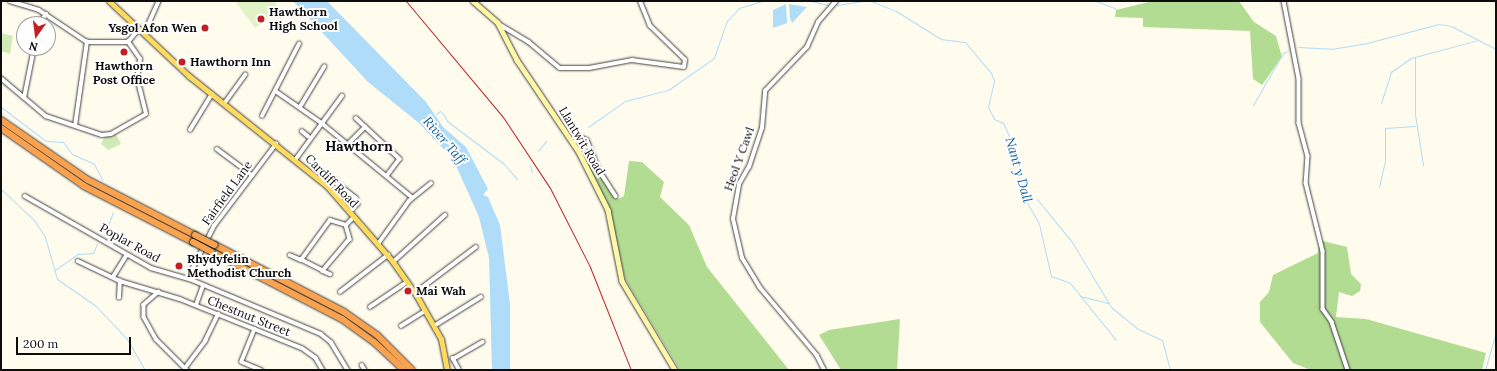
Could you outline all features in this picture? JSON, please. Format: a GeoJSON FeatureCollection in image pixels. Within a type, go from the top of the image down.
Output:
{"type":"FeatureCollection","features":[{"type":"Feature","properties":{"kind":"highway"},"geometry":{"type":"LineString","coordinates":[[1,120],[88,180],[344,312],[377,335],[412,370]]}},
{"type":"Feature","properties":{"kind":"highway"},"geometry":{"type":"LineString","coordinates":[[1,128],[84,186],[342,319],[374,342],[404,370]]}},
{"type":"Feature","properties":{"kind":"main road"},"geometry":{"type":"LineString","coordinates":[[109,1],[144,34]]}},
{"type":"Feature","properties":{"kind":"main road","name":"Llantwit Road"},"geometry":{"type":"LineString","coordinates":[[473,1],[498,23],[518,60],[573,142],[608,210],[622,280],[675,370]]}},
{"type":"Feature","properties":{"kind":"main road","name":"Cardiff Road"},"geometry":{"type":"LineString","coordinates":[[144,34],[224,104],[296,159],[350,212],[388,255],[415,293],[434,326],[446,352],[446,370]]}},
{"type":"Feature","properties":{"kind":"street"},"geometry":{"type":"LineString","coordinates":[[10,1],[46,14],[87,42],[128,42],[140,29]]}},
{"type":"Feature","properties":{"kind":"street"},"geometry":{"type":"LineString","coordinates":[[144,34],[159,1]]}},
{"type":"Feature","properties":{"kind":"street"},"geometry":{"type":"LineString","coordinates":[[498,23],[529,42],[560,68],[589,68],[632,60],[684,67],[685,60],[650,26],[640,1]]}},
{"type":"Feature","properties":{"kind":"street","name":"Heol Y Cawl"},"geometry":{"type":"LineString","coordinates":[[824,370],[817,356],[760,288],[745,264],[733,219],[739,184],[749,167],[762,128],[765,91],[807,47],[818,22],[836,1]]}},
{"type":"Feature","properties":{"kind":"street"},"geometry":{"type":"LineString","coordinates":[[1284,1],[1300,79],[1299,123],[1308,156],[1306,182],[1323,251],[1323,309],[1332,322],[1348,370]]}},
{"type":"Feature","properties":{"kind":"street"},"geometry":{"type":"LineString","coordinates":[[75,126],[87,42]]}},
{"type":"Feature","properties":{"kind":"street"},"geometry":{"type":"LineString","coordinates":[[1,78],[46,116],[102,135],[111,134],[146,114],[138,79],[140,59],[128,42]]}},
{"type":"Feature","properties":{"kind":"street"},"geometry":{"type":"LineString","coordinates":[[262,116],[277,92],[299,44]]}},
{"type":"Feature","properties":{"kind":"street"},"geometry":{"type":"LineString","coordinates":[[24,98],[32,56]]}},
{"type":"Feature","properties":{"kind":"street"},"geometry":{"type":"LineString","coordinates":[[300,107],[324,67]]}},
{"type":"Feature","properties":{"kind":"street"},"geometry":{"type":"LineString","coordinates":[[224,104],[245,75]]}},
{"type":"Feature","properties":{"kind":"street"},"geometry":{"type":"LineString","coordinates":[[277,92],[323,124],[412,197]]}},
{"type":"Feature","properties":{"kind":"street"},"geometry":{"type":"LineString","coordinates":[[190,130],[212,94]]}},
{"type":"Feature","properties":{"kind":"street"},"geometry":{"type":"LineString","coordinates":[[296,159],[310,137],[323,124],[342,96]]}},
{"type":"Feature","properties":{"kind":"street"},"geometry":{"type":"LineString","coordinates":[[356,118],[400,159],[387,176]]}},
{"type":"Feature","properties":{"kind":"street"},"geometry":{"type":"LineString","coordinates":[[348,144],[365,127]]}},
{"type":"Feature","properties":{"kind":"street"},"geometry":{"type":"LineString","coordinates":[[302,131],[310,137]]}},
{"type":"Feature","properties":{"kind":"street"},"geometry":{"type":"LineString","coordinates":[[573,142],[582,138],[587,140],[599,170],[616,196]]}},
{"type":"Feature","properties":{"kind":"street","name":"Fairfield Lane"},"geometry":{"type":"LineString","coordinates":[[192,280],[193,268],[214,226],[276,143]]}},
{"type":"Feature","properties":{"kind":"street"},"geometry":{"type":"LineString","coordinates":[[217,149],[252,175]]}},
{"type":"Feature","properties":{"kind":"street"},"geometry":{"type":"LineString","coordinates":[[321,171],[356,198],[358,204],[350,212]]}},
{"type":"Feature","properties":{"kind":"street"},"geometry":{"type":"LineString","coordinates":[[378,244],[412,197],[431,183]]}},
{"type":"Feature","properties":{"kind":"street","name":"Poplar Road"},"geometry":{"type":"LineString","coordinates":[[25,196],[151,268],[192,280],[320,334],[331,342],[348,370]]}},
{"type":"Feature","properties":{"kind":"street"},"geometry":{"type":"LineString","coordinates":[[393,262],[445,215]]}},
{"type":"Feature","properties":{"kind":"street"},"geometry":{"type":"LineString","coordinates":[[346,225],[354,217]]}},
{"type":"Feature","properties":{"kind":"street"},"geometry":{"type":"LineString","coordinates":[[301,260],[325,222],[337,220],[346,225]]}},
{"type":"Feature","properties":{"kind":"street"},"geometry":{"type":"LineString","coordinates":[[323,271],[349,242],[346,225]]}},
{"type":"Feature","properties":{"kind":"street"},"geometry":{"type":"LineString","coordinates":[[415,293],[476,246]]}},
{"type":"Feature","properties":{"kind":"street"},"geometry":{"type":"LineString","coordinates":[[290,254],[330,274]]}},
{"type":"Feature","properties":{"kind":"street"},"geometry":{"type":"LineString","coordinates":[[113,277],[127,255]]}},
{"type":"Feature","properties":{"kind":"street"},"geometry":{"type":"LineString","coordinates":[[340,292],[388,255]]}},
{"type":"Feature","properties":{"kind":"street","name":"Chestnut Street"},"geometry":{"type":"LineString","coordinates":[[78,261],[120,281],[159,292],[196,305],[307,351],[323,370]]}},
{"type":"Feature","properties":{"kind":"street"},"geometry":{"type":"LineString","coordinates":[[119,298],[120,281]]}},
{"type":"Feature","properties":{"kind":"street"},"geometry":{"type":"LineString","coordinates":[[370,307],[407,282]]}},
{"type":"Feature","properties":{"kind":"street"},"geometry":{"type":"LineString","coordinates":[[196,305],[204,286]]}},
{"type":"Feature","properties":{"kind":"street"},"geometry":{"type":"LineString","coordinates":[[159,292],[144,305],[144,317],[156,339],[186,369],[205,342],[218,314]]}},
{"type":"Feature","properties":{"kind":"street"},"geometry":{"type":"LineString","coordinates":[[434,326],[481,296]]}},
{"type":"Feature","properties":{"kind":"street"},"geometry":{"type":"LineString","coordinates":[[401,326],[425,311]]}},
{"type":"Feature","properties":{"kind":"street"},"geometry":{"type":"LineString","coordinates":[[255,329],[242,362],[261,370]]}},
{"type":"Feature","properties":{"kind":"street"},"geometry":{"type":"LineString","coordinates":[[459,370],[454,359],[483,342]]}},
{"type":"Feature","properties":{"kind":"street"},"geometry":{"type":"LineString","coordinates":[[362,365],[365,370]]}},
{"type":"Feature","properties":{"kind":"green space"},"geometry":{"type":"Polygon","coordinates":[[[235,1],[274,1],[280,10],[255,28],[235,1]]]}},
{"type":"Feature","properties":{"kind":"green space"},"geometry":{"type":"Polygon","coordinates":[[[1153,1],[1239,1],[1254,22],[1276,36],[1282,57],[1262,85],[1253,79],[1250,31],[1143,27],[1143,18],[1115,17],[1116,10],[1153,1]]]}},
{"type":"Feature","properties":{"kind":"green space"},"geometry":{"type":"Polygon","coordinates":[[[1,33],[13,36],[10,54],[1,51],[1,33]]]}},
{"type":"Feature","properties":{"kind":"green space"},"geometry":{"type":"Polygon","coordinates":[[[116,134],[121,144],[108,150],[101,144],[104,138],[116,134]]]}},
{"type":"Feature","properties":{"kind":"green space"},"geometry":{"type":"Polygon","coordinates":[[[579,146],[587,147],[597,171],[618,199],[624,196],[629,161],[642,162],[664,182],[660,197],[689,225],[707,267],[789,370],[680,370],[625,279],[610,209],[579,146]]]}},
{"type":"Feature","properties":{"kind":"green space"},"geometry":{"type":"Polygon","coordinates":[[[1319,240],[1347,247],[1351,274],[1361,284],[1360,291],[1352,296],[1339,292],[1336,317],[1366,319],[1486,353],[1482,370],[1311,370],[1293,363],[1260,322],[1260,302],[1269,292],[1273,275],[1318,253],[1319,240]]]}},
{"type":"Feature","properties":{"kind":"green space"},"geometry":{"type":"Polygon","coordinates":[[[900,319],[897,370],[841,370],[819,335],[829,330],[900,319]]]}},
{"type":"Feature","properties":{"kind":"water","name":"River Taff"},"geometry":{"type":"Polygon","coordinates":[[[293,1],[327,1],[426,102],[443,127],[466,147],[488,189],[483,195],[488,197],[500,225],[510,304],[510,370],[492,370],[489,258],[479,217],[453,159],[419,123],[368,82],[293,1]]]}},
{"type":"Feature","properties":{"kind":"water"},"geometry":{"type":"Polygon","coordinates":[[[786,4],[787,23],[773,28],[773,10],[786,4]]]}},
{"type":"Feature","properties":{"kind":"water"},"geometry":{"type":"Polygon","coordinates":[[[789,4],[807,7],[792,23],[790,18],[789,4]]]}},
{"type":"Feature","properties":{"kind":"waterway","name":"Nant y Dall"},"geometry":{"type":"LineString","coordinates":[[588,127],[625,101],[668,90],[714,58],[727,21],[739,8],[762,1]]}},
{"type":"Feature","properties":{"kind":"waterway","name":"Nant y Dall"},"geometry":{"type":"LineString","coordinates":[[811,1],[829,5]]}},
{"type":"Feature","properties":{"kind":"waterway","name":"Nant y Dall"},"geometry":{"type":"LineString","coordinates":[[837,5],[863,1]]}},
{"type":"Feature","properties":{"kind":"waterway","name":"Nant y Dall"},"geometry":{"type":"LineString","coordinates":[[871,1],[896,11],[941,39],[965,42],[991,73],[994,81],[988,107],[994,119],[1003,123],[1014,147],[1022,194],[1039,224],[1051,276],[1070,283],[1116,340]]}},
{"type":"Feature","properties":{"kind":"waterway"},"geometry":{"type":"LineString","coordinates":[[1096,1],[1117,9]]}},
{"type":"Feature","properties":{"kind":"waterway"},"geometry":{"type":"LineString","coordinates":[[1298,47],[1331,49],[1367,43],[1439,24],[1451,26],[1496,49]]}},
{"type":"Feature","properties":{"kind":"waterway"},"geometry":{"type":"LineString","coordinates":[[1381,103],[1391,72],[1411,58],[1478,40]]}},
{"type":"Feature","properties":{"kind":"waterway"},"geometry":{"type":"LineString","coordinates":[[1253,105],[1283,53],[1288,51]]}},
{"type":"Feature","properties":{"kind":"waterway"},"geometry":{"type":"LineString","coordinates":[[1415,57],[1415,114],[1423,165]]}},
{"type":"Feature","properties":{"kind":"waterway"},"geometry":{"type":"LineString","coordinates":[[1,107],[46,141],[63,142],[72,154],[94,164],[102,180]]}},
{"type":"Feature","properties":{"kind":"waterway","name":"River Taff"},"geometry":{"type":"LineString","coordinates":[[436,114],[440,111],[447,121],[504,164],[517,179]]}},
{"type":"Feature","properties":{"kind":"waterway"},"geometry":{"type":"LineString","coordinates":[[1379,187],[1385,161],[1385,128],[1415,126]]}},
{"type":"Feature","properties":{"kind":"waterway"},"geometry":{"type":"LineString","coordinates":[[538,151],[546,141]]}},
{"type":"Feature","properties":{"kind":"waterway"},"geometry":{"type":"LineString","coordinates":[[530,165],[532,172]]}},
{"type":"Feature","properties":{"kind":"waterway"},"geometry":{"type":"LineString","coordinates":[[1,189],[34,220],[45,237],[57,279],[96,306],[127,339],[145,370]]}},
{"type":"Feature","properties":{"kind":"waterway"},"geometry":{"type":"LineString","coordinates":[[1037,199],[1072,242],[1111,307],[1138,329],[1162,340],[1170,370]]}},
{"type":"Feature","properties":{"kind":"waterway"},"geometry":{"type":"LineString","coordinates":[[105,233],[113,212]]}},
{"type":"Feature","properties":{"kind":"waterway"},"geometry":{"type":"LineString","coordinates":[[55,270],[78,254],[93,253],[97,244]]}},
{"type":"Feature","properties":{"kind":"waterway"},"geometry":{"type":"LineString","coordinates":[[1080,296],[1108,303]]}},
{"type":"Feature","properties":{"kind":"waterway"},"geometry":{"type":"LineString","coordinates":[[1485,370],[1496,332]]}},
{"type":"Feature","properties":{"kind":"railway"},"geometry":{"type":"LineString","coordinates":[[406,1],[503,117],[550,188],[590,267],[631,370]]}},
{"type":"Feature","properties":{"kind":"place","name":"Hawthorn High School"},"geometry":{"type":"Point","coordinates":[261,19]}},
{"type":"Feature","properties":{"kind":"place","name":"Ysgol Afon Wen"},"geometry":{"type":"Point","coordinates":[205,28]}},
{"type":"Feature","properties":{"kind":"place","name":"Hawthorn Post Office"},"geometry":{"type":"Point","coordinates":[124,52]}},
{"type":"Feature","properties":{"kind":"place","name":"Hawthorn Inn"},"geometry":{"type":"Point","coordinates":[182,62]}},
{"type":"Feature","properties":{"kind":"place","name":"Rhydyfelin Methodist Church"},"geometry":{"type":"Point","coordinates":[179,266]}},
{"type":"Feature","properties":{"kind":"place","name":"Mai Wah"},"geometry":{"type":"Point","coordinates":[408,291]}},
{"type":"Feature","properties":{"kind":"district","name":"Hawthorn"},"geometry":{"type":"Point","coordinates":[359,146]}}]}
